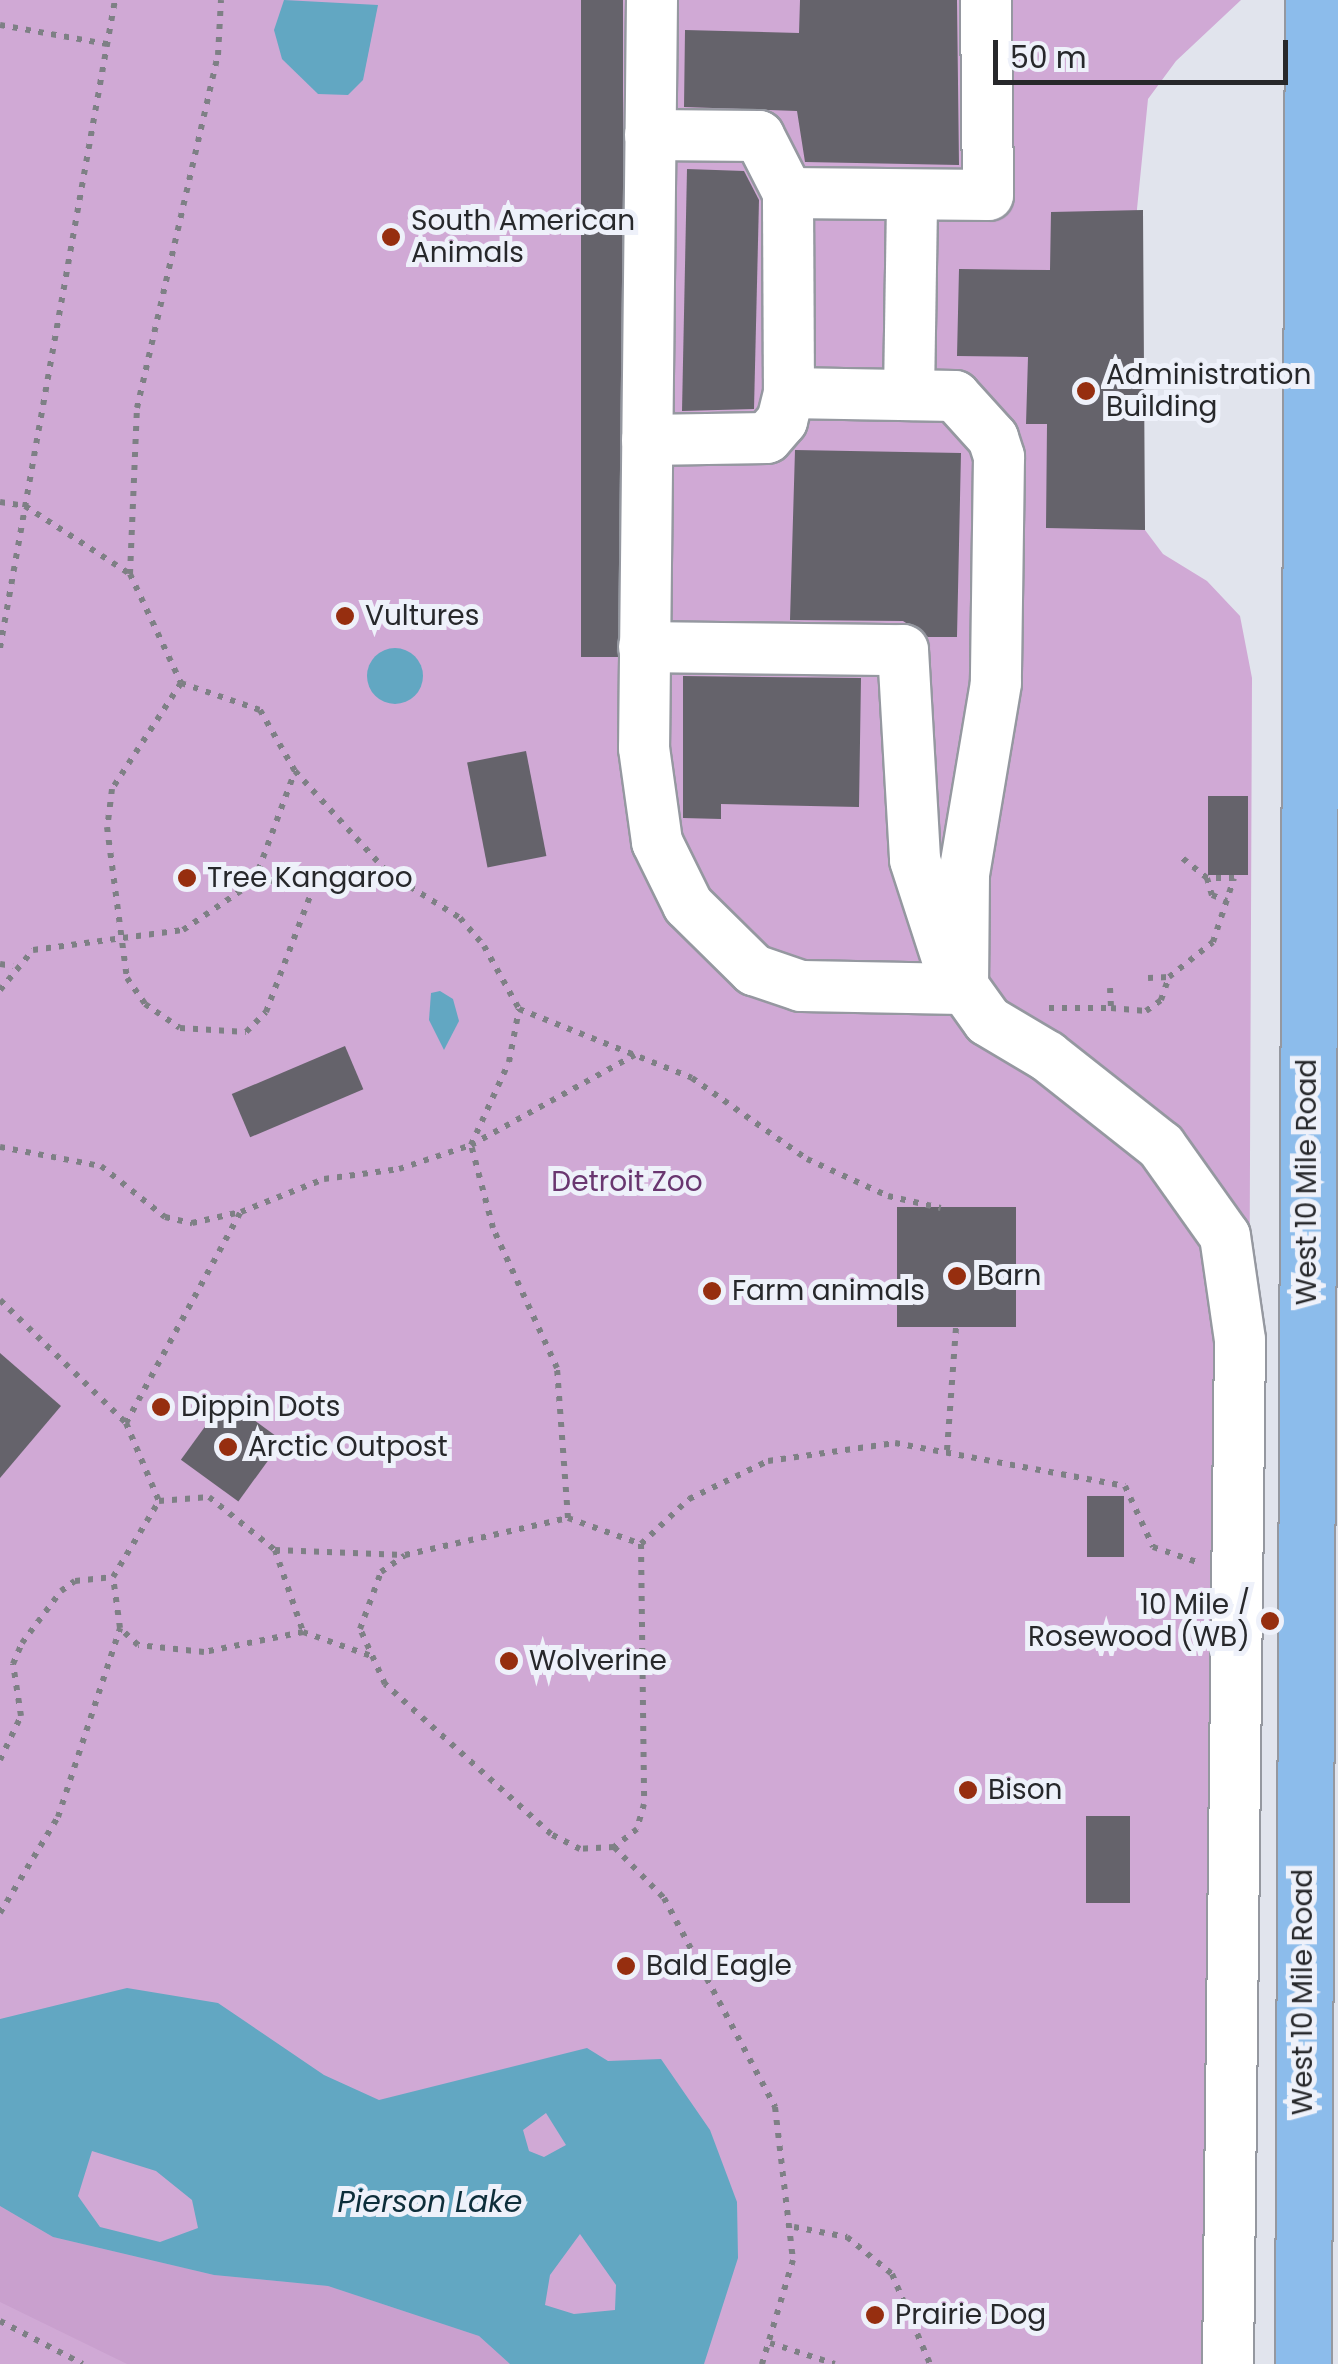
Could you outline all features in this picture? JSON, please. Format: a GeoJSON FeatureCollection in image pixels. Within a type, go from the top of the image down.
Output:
{"type":"FeatureCollection","features":[{"type":"Feature","properties":{"kind":"main road","name":"West 10 Mile Road"},"geometry":{"type":"LineString","coordinates":[[1303,2364],[1312,0]]}},
{"type":"Feature","properties":{"kind":"main road"},"geometry":{"type":"LineString","coordinates":[[1308,1156],[1332,1322],[1338,1499]]}},
{"type":"Feature","properties":{"kind":"main road"},"geometry":{"type":"LineString","coordinates":[[1303,1690],[1338,1645]]}},
{"type":"Feature","properties":{"kind":"lane"},"geometry":{"type":"LineString","coordinates":[[652,0],[644,759],[656,842],[688,905],[734,957],[801,986],[963,990]]}},
{"type":"Feature","properties":{"kind":"lane"},"geometry":{"type":"LineString","coordinates":[[788,193],[988,195],[986,0]]}},
{"type":"Feature","properties":{"kind":"lane"},"geometry":{"type":"LineString","coordinates":[[647,440],[767,438],[782,422],[789,393],[788,193],[759,136],[650,135]]}},
{"type":"Feature","properties":{"kind":"lane"},"geometry":{"type":"LineString","coordinates":[[909,396],[912,195]]}},
{"type":"Feature","properties":{"kind":"lane"},"geometry":{"type":"LineString","coordinates":[[789,393],[956,396],[993,438],[999,457],[996,683],[964,874],[963,990]]}},
{"type":"Feature","properties":{"kind":"lane"},"geometry":{"type":"LineString","coordinates":[[644,647],[903,650],[915,860],[936,936],[963,990],[988,1021],[1047,1056],[1162,1146],[1220,1225],[1238,1288],[1228,2364]]}},
{"type":"Feature","properties":{"kind":"path"},"geometry":{"type":"LineString","coordinates":[[0,648],[116,0]]}},
{"type":"Feature","properties":{"kind":"path"},"geometry":{"type":"LineString","coordinates":[[221,0],[218,55],[137,408],[130,574],[181,683],[260,710],[296,770],[388,873],[460,918],[507,980],[519,1009],[509,1062],[471,1145],[493,1228],[557,1368],[568,1518]]}},
{"type":"Feature","properties":{"kind":"path"},"geometry":{"type":"LineString","coordinates":[[0,25],[108,44]]}},
{"type":"Feature","properties":{"kind":"path"},"geometry":{"type":"LineString","coordinates":[[0,502],[25,506],[130,574]]}},
{"type":"Feature","properties":{"kind":"path"},"geometry":{"type":"LineString","coordinates":[[181,683],[112,789],[117,943],[145,1004],[180,1028],[246,1032],[266,1012],[316,878]]}},
{"type":"Feature","properties":{"kind":"path"},"geometry":{"type":"LineString","coordinates":[[254,882],[296,770]]}},
{"type":"Feature","properties":{"kind":"path"},"geometry":{"type":"LineString","coordinates":[[1180,855],[1207,878],[1212,895],[1227,902]]}},
{"type":"Feature","properties":{"kind":"path"},"geometry":{"type":"LineString","coordinates":[[0,990],[13,966],[60,942],[117,943],[183,930],[254,882],[388,873]]}},
{"type":"Feature","properties":{"kind":"path"},"geometry":{"type":"LineString","coordinates":[[1110,988],[1110,1008],[1146,1011],[1160,1000],[1168,977],[1213,942],[1234,878],[1207,878]]}},
{"type":"Feature","properties":{"kind":"path"},"geometry":{"type":"LineString","coordinates":[[0,964],[13,966]]}},
{"type":"Feature","properties":{"kind":"path"},"geometry":{"type":"LineString","coordinates":[[1148,978],[1168,977]]}},
{"type":"Feature","properties":{"kind":"path"},"geometry":{"type":"LineString","coordinates":[[519,1009],[710,1088],[807,1159],[888,1196],[941,1208]]}},
{"type":"Feature","properties":{"kind":"path"},"geometry":{"type":"LineString","coordinates":[[0,1148],[101,1166],[165,1217],[192,1223],[241,1212],[324,1179],[398,1169],[471,1145],[635,1055]]}},
{"type":"Feature","properties":{"kind":"path"},"geometry":{"type":"LineString","coordinates":[[126,1423],[241,1212]]}},
{"type":"Feature","properties":{"kind":"path"},"geometry":{"type":"LineString","coordinates":[[0,1300],[126,1423],[159,1501]]}},
{"type":"Feature","properties":{"kind":"path"},"geometry":{"type":"LineString","coordinates":[[947,1450],[956,1327]]}},
{"type":"Feature","properties":{"kind":"path"},"geometry":{"type":"LineString","coordinates":[[405,1556],[381,1572],[364,1601],[360,1629],[384,1684],[551,1834],[580,1849],[614,1848],[637,1829],[644,1804],[641,1544],[689,1498],[768,1460],[872,1443],[947,1450],[1125,1486],[1160,1554],[1237,1566]]}},
{"type":"Feature","properties":{"kind":"path"},"geometry":{"type":"LineString","coordinates":[[159,1501],[209,1497],[275,1550],[303,1632]]}},
{"type":"Feature","properties":{"kind":"path"},"geometry":{"type":"LineString","coordinates":[[0,1913],[58,1817],[120,1628],[113,1577],[159,1501]]}},
{"type":"Feature","properties":{"kind":"path"},"geometry":{"type":"LineString","coordinates":[[275,1550],[405,1556],[568,1518],[641,1544]]}},
{"type":"Feature","properties":{"kind":"path"},"geometry":{"type":"LineString","coordinates":[[0,1760],[21,1716],[13,1664],[22,1643],[61,1591],[76,1581],[113,1577]]}},
{"type":"Feature","properties":{"kind":"path"},"geometry":{"type":"LineString","coordinates":[[120,1628],[138,1645],[204,1652],[303,1632],[372,1656]]}},
{"type":"Feature","properties":{"kind":"path"},"geometry":{"type":"LineString","coordinates":[[614,1848],[664,1898],[764,2078],[794,2226],[784,2308],[762,2364]]}},
{"type":"Feature","properties":{"kind":"path"},"geometry":{"type":"LineString","coordinates":[[794,2226],[847,2237],[892,2274],[930,2364]]}},
{"type":"Feature","properties":{"kind":"path"},"geometry":{"type":"LineString","coordinates":[[0,2321],[83,2364]]}},
{"type":"Feature","properties":{"kind":"path"},"geometry":{"type":"LineString","coordinates":[[770,2343],[835,2364]]}},
{"type":"Feature","properties":{"kind":"green space","name":"Detroit Zoo"},"geometry":{"type":"Polygon","coordinates":[[[0,0],[1241,0],[1176,61],[1148,99],[1137,209],[1145,530],[1163,554],[1207,581],[1240,616],[1252,678],[1245,2364],[0,2364],[0,0]]]}},
{"type":"Feature","properties":{"kind":"shaded area"},"geometry":{"type":"Polygon","coordinates":[[[0,2206],[53,2237],[214,2275],[328,2286],[479,2336],[510,2364],[127,2364],[0,2302],[0,2206]]]}},
{"type":"Feature","properties":{"kind":"water"},"geometry":{"type":"Polygon","coordinates":[[[284,0],[378,5],[363,80],[348,95],[318,94],[282,59],[274,30],[284,0]]]}},
{"type":"Feature","properties":{"kind":"water"},"geometry":{"type":"Polygon","coordinates":[[[395,648],[415,656],[423,676],[415,696],[395,704],[375,696],[367,676],[375,656],[395,648]]]}},
{"type":"Feature","properties":{"kind":"water"},"geometry":{"type":"Polygon","coordinates":[[[440,991],[453,999],[459,1021],[444,1050],[429,1020],[431,993],[440,991]]]}},
{"type":"Feature","properties":{"kind":"water","name":"Pierson Lake"},"geometry":{"type":"Polygon","coordinates":[[[127,1988],[218,2003],[324,2075],[379,2100],[587,2048],[608,2061],[661,2059],[710,2130],[737,2202],[738,2258],[704,2364],[510,2364],[479,2336],[328,2286],[214,2275],[53,2237],[0,2206],[0,2019],[127,1988]],[[546,2113],[523,2130],[529,2151],[544,2157],[566,2145],[546,2113]],[[92,2151],[78,2196],[100,2227],[160,2242],[198,2228],[192,2200],[156,2171],[92,2151]],[[580,2234],[550,2275],[545,2305],[574,2314],[615,2310],[616,2285],[580,2234]]]}},
{"type":"Feature","properties":{"kind":"building"},"geometry":{"type":"Polygon","coordinates":[[[581,0],[623,0],[623,657],[581,657],[581,0]]]}},
{"type":"Feature","properties":{"kind":"building"},"geometry":{"type":"Polygon","coordinates":[[[800,0],[957,0],[959,165],[805,162],[797,111],[684,107],[685,30],[799,33],[800,0]]]}},
{"type":"Feature","properties":{"kind":"building"},"geometry":{"type":"Polygon","coordinates":[[[687,169],[744,171],[759,200],[754,409],[682,411],[687,169]]]}},
{"type":"Feature","properties":{"kind":"building","name":"Administration Building"},"geometry":{"type":"Polygon","coordinates":[[[1143,210],[1145,530],[1046,528],[1047,424],[1026,424],[1028,357],[957,356],[959,269],[1050,270],[1051,212],[1143,210]]]}},
{"type":"Feature","properties":{"kind":"building"},"geometry":{"type":"Polygon","coordinates":[[[795,450],[961,453],[957,637],[928,637],[903,621],[790,620],[795,450]]]}},
{"type":"Feature","properties":{"kind":"building"},"geometry":{"type":"Polygon","coordinates":[[[683,676],[861,678],[859,807],[721,804],[721,819],[683,818],[683,676]]]}},
{"type":"Feature","properties":{"kind":"building"},"geometry":{"type":"Polygon","coordinates":[[[526,751],[546,856],[488,867],[467,762],[526,751]]]}},
{"type":"Feature","properties":{"kind":"building"},"geometry":{"type":"Polygon","coordinates":[[[1208,796],[1248,796],[1248,875],[1208,875],[1208,796]]]}},
{"type":"Feature","properties":{"kind":"building"},"geometry":{"type":"Polygon","coordinates":[[[345,1046],[363,1089],[250,1137],[232,1094],[345,1046]]]}},
{"type":"Feature","properties":{"kind":"building","name":"Barn"},"geometry":{"type":"Polygon","coordinates":[[[897,1207],[1016,1207],[1016,1327],[897,1327],[897,1207]]]}},
{"type":"Feature","properties":{"kind":"building"},"geometry":{"type":"Polygon","coordinates":[[[0,1353],[61,1406],[0,1478],[0,1353]]]}},
{"type":"Feature","properties":{"kind":"building","name":"Arctic Outpost"},"geometry":{"type":"Polygon","coordinates":[[[225,1399],[282,1441],[238,1501],[181,1460],[225,1399]]]}},
{"type":"Feature","properties":{"kind":"building"},"geometry":{"type":"Polygon","coordinates":[[[1087,1496],[1124,1496],[1124,1557],[1087,1557],[1087,1496]]]}},
{"type":"Feature","properties":{"kind":"building"},"geometry":{"type":"Polygon","coordinates":[[[1086,1816],[1130,1816],[1130,1903],[1086,1903],[1086,1816]]]}},
{"type":"Feature","properties":{"kind":"place","name":"South American Animals"},"geometry":{"type":"Point","coordinates":[391,237]}},
{"type":"Feature","properties":{"kind":"place","name":"Administration Building"},"geometry":{"type":"Point","coordinates":[1086,391]}},
{"type":"Feature","properties":{"kind":"place","name":"Vultures"},"geometry":{"type":"Point","coordinates":[345,616]}},
{"type":"Feature","properties":{"kind":"place","name":"Tree Kangaroo"},"geometry":{"type":"Point","coordinates":[187,878]}},
{"type":"Feature","properties":{"kind":"place","name":"Barn"},"geometry":{"type":"Point","coordinates":[957,1276]}},
{"type":"Feature","properties":{"kind":"place","name":"Farm animals"},"geometry":{"type":"Point","coordinates":[712,1291]}},
{"type":"Feature","properties":{"kind":"place","name":"Dippin Dots"},"geometry":{"type":"Point","coordinates":[161,1407]}},
{"type":"Feature","properties":{"kind":"place","name":"Arctic Outpost"},"geometry":{"type":"Point","coordinates":[228,1447]}},
{"type":"Feature","properties":{"kind":"place","name":"10 Mile / Rosewood (WB)"},"geometry":{"type":"Point","coordinates":[1270,1621]}},
{"type":"Feature","properties":{"kind":"place","name":"Wolverine"},"geometry":{"type":"Point","coordinates":[509,1661]}},
{"type":"Feature","properties":{"kind":"place","name":"Bison"},"geometry":{"type":"Point","coordinates":[968,1790]}},
{"type":"Feature","properties":{"kind":"place","name":"Bald Eagle"},"geometry":{"type":"Point","coordinates":[626,1966]}},
{"type":"Feature","properties":{"kind":"place","name":"Prairie Dog"},"geometry":{"type":"Point","coordinates":[875,2315]}}]}
